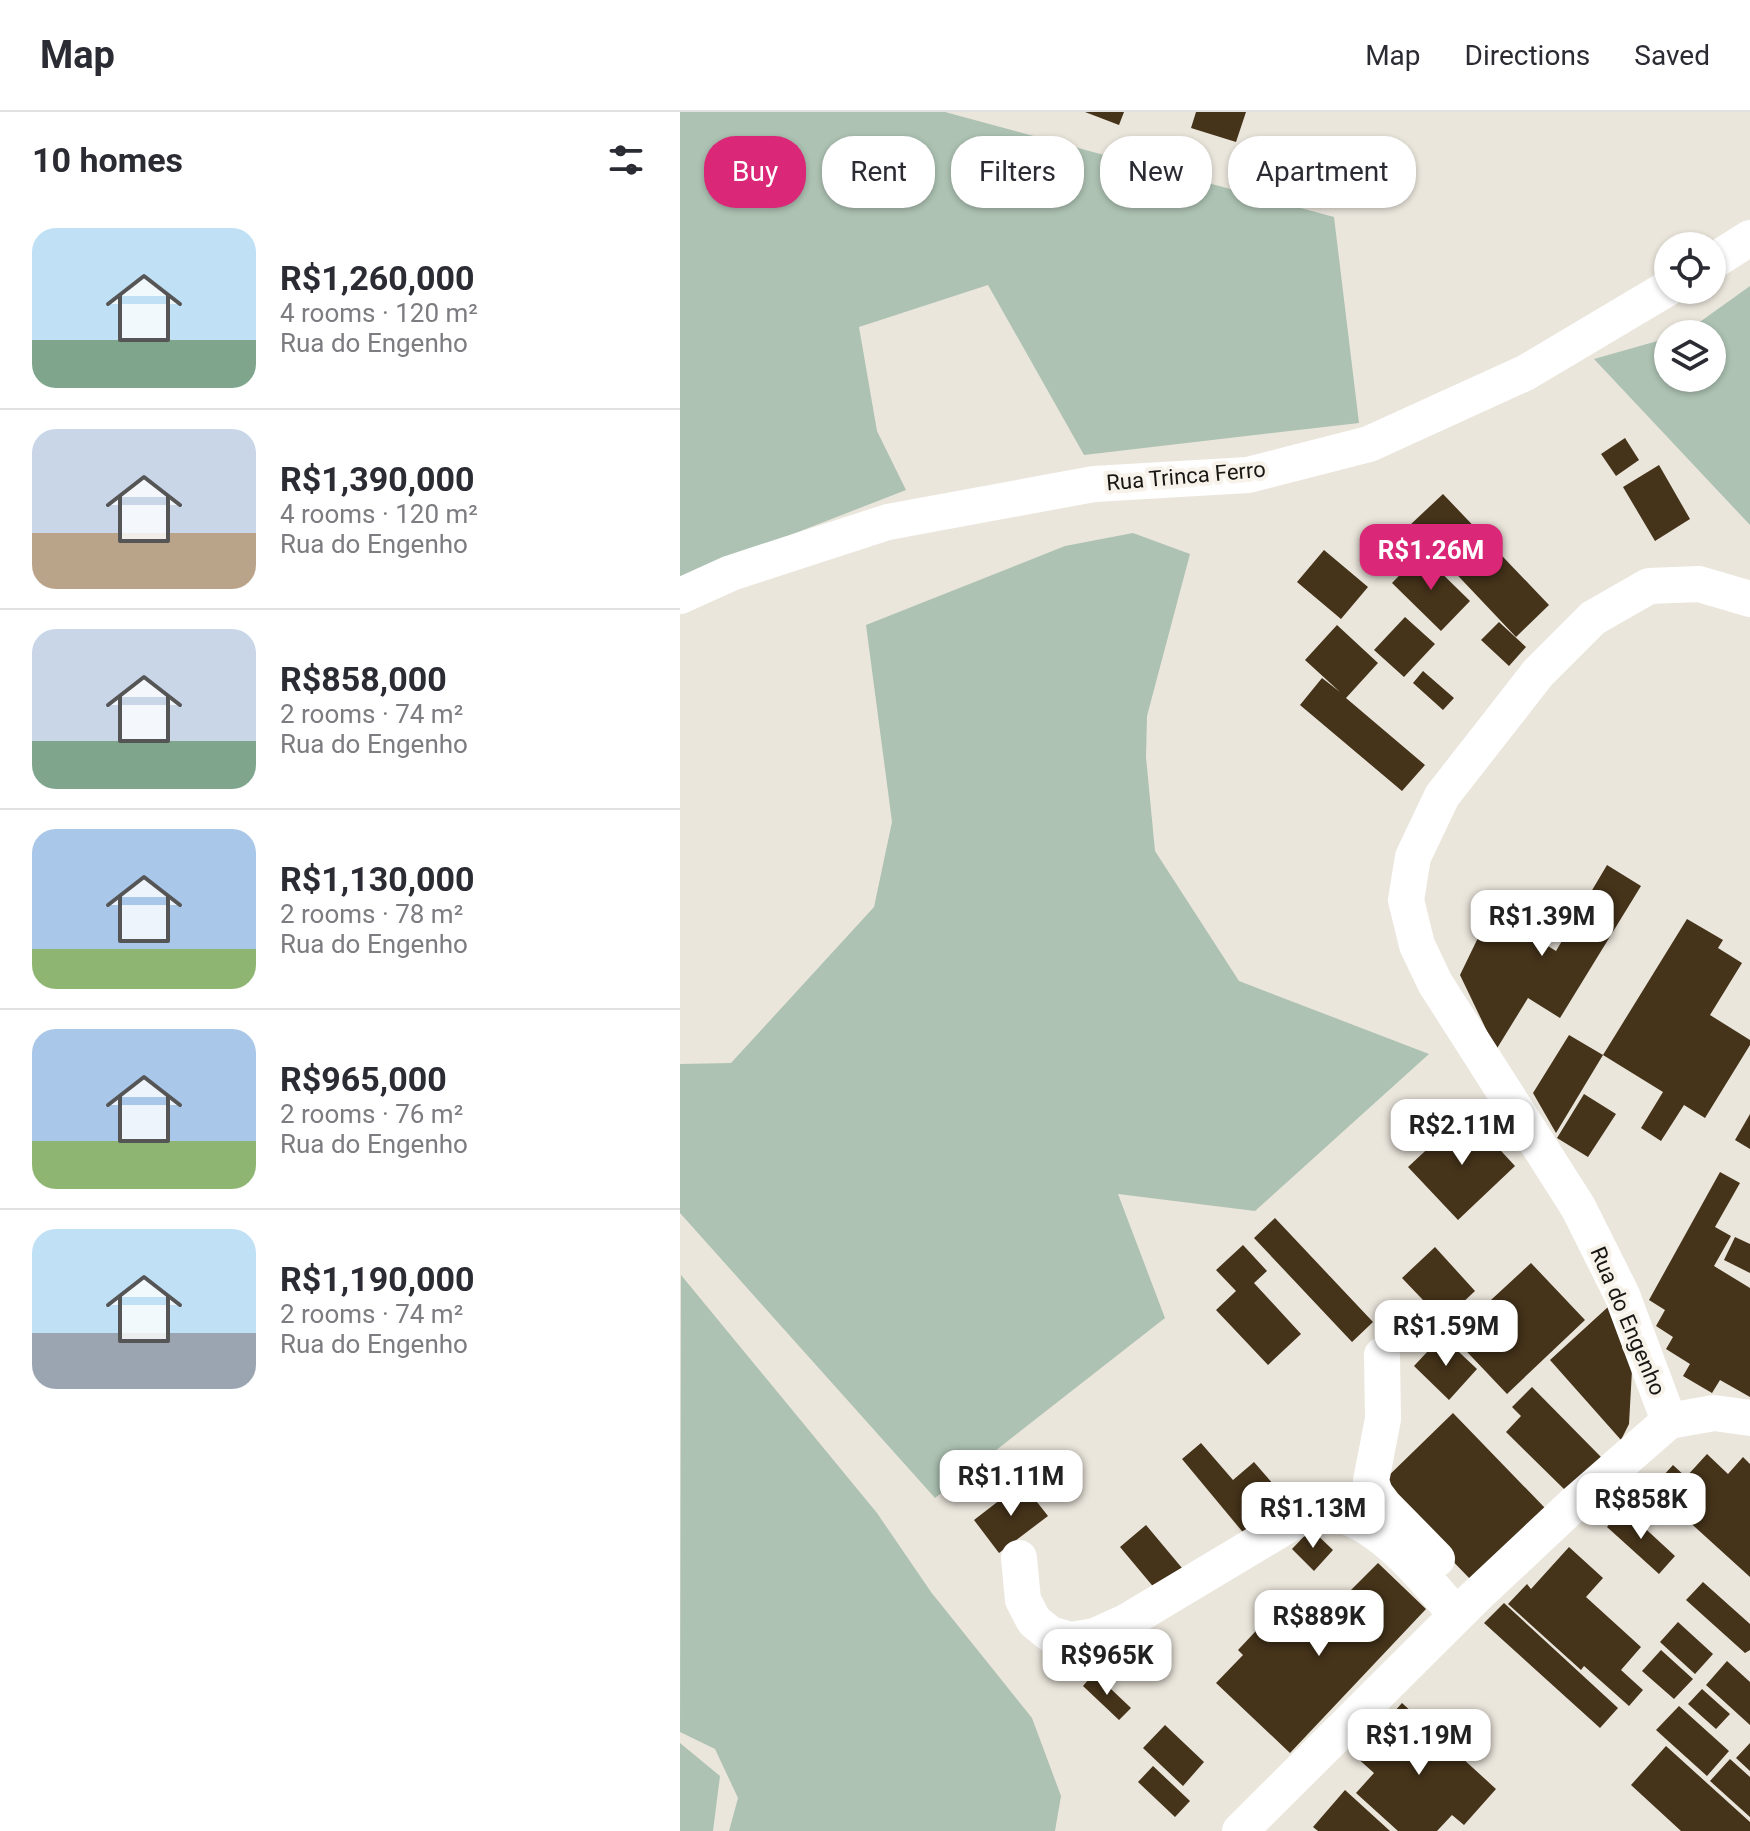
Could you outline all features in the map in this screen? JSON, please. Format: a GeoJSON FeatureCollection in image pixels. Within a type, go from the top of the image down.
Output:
{"type":"FeatureCollection","features":[{"type":"Feature","properties":{"kind":"street"},"geometry":{"type":"LineString","coordinates":[[1726,253],[1750,238]]}},
{"type":"Feature","properties":{"kind":"street","name":"Rua Trinca Ferro"},"geometry":{"type":"LineString","coordinates":[[680,596],[731,573],[888,522],[1094,484],[1248,475],[1369,444],[1525,373],[1654,296]]}},
{"type":"Feature","properties":{"kind":"street","name":"Rua do Engenho"},"geometry":{"type":"LineString","coordinates":[[1240,1831],[1465,1606],[1669,1421],[1622,1295],[1578,1207],[1435,983],[1417,945],[1406,900],[1413,857],[1442,796],[1538,673],[1593,618],[1649,586],[1699,584],[1750,599]]}},
{"type":"Feature","properties":{"kind":"street"},"geometry":{"type":"LineString","coordinates":[[1382,1355],[1383,1419],[1371,1481],[1375,1493],[1465,1606]]}},
{"type":"Feature","properties":{"kind":"street"},"geometry":{"type":"LineString","coordinates":[[1669,1421],[1714,1413],[1750,1418]]}},
{"type":"Feature","properties":{"kind":"street"},"geometry":{"type":"LineString","coordinates":[[1019,1558],[1023,1600],[1034,1621],[1050,1634],[1071,1640],[1095,1636],[1126,1622],[1293,1522],[1320,1512],[1347,1516],[1374,1532],[1465,1606]]}},
{"type":"Feature","properties":{"kind":"green space"},"geometry":{"type":"Polygon","coordinates":[[[680,112],[945,112],[1034,136],[951,136],[951,208],[1084,208],[1084,150],[1100,154],[1100,208],[1212,208],[1212,184],[1228,188],[1228,208],[1301,208],[1334,217],[1359,423],[1084,455],[988,285],[859,327],[877,431],[906,490],[680,578],[680,112]]]}},
{"type":"Feature","properties":{"kind":"green space"},"geometry":{"type":"Polygon","coordinates":[[[1750,286],[1750,525],[1594,359],[1654,342],[1654,392],[1726,392],[1726,320],[1703,320],[1750,286]]]}},
{"type":"Feature","properties":{"kind":"green space"},"geometry":{"type":"Polygon","coordinates":[[[1133,533],[1190,554],[1147,716],[1146,757],[1155,851],[1239,981],[1429,1054],[1255,1211],[1118,1194],[1165,1318],[935,1498],[680,1213],[680,1064],[731,1063],[874,907],[892,822],[866,625],[1065,546],[1133,533]]]}},
{"type":"Feature","properties":{"kind":"green space"},"geometry":{"type":"Polygon","coordinates":[[[681,1275],[877,1513],[931,1592],[1032,1718],[1061,1796],[1055,1831],[729,1831],[738,1798],[715,1749],[680,1732],[681,1275]]]}},
{"type":"Feature","properties":{"kind":"green space"},"geometry":{"type":"Polygon","coordinates":[[[680,1743],[720,1776],[713,1831],[680,1831],[680,1743]]]}},
{"type":"Feature","properties":{"kind":"building"},"geometry":{"type":"Polygon","coordinates":[[[1085,112],[1124,112],[1119,125],[1085,112]]]}},
{"type":"Feature","properties":{"kind":"building"},"geometry":{"type":"Polygon","coordinates":[[[1196,112],[1246,112],[1238,136],[1228,136],[1228,140],[1191,128],[1196,112]]]}},
{"type":"Feature","properties":{"kind":"building"},"geometry":{"type":"Polygon","coordinates":[[[1625,438],[1639,460],[1616,476],[1601,454],[1625,438]]]}},
{"type":"Feature","properties":{"kind":"building"},"geometry":{"type":"Polygon","coordinates":[[[1659,465],[1690,519],[1655,541],[1623,487],[1659,465]]]}},
{"type":"Feature","properties":{"kind":"building"},"geometry":{"type":"Polygon","coordinates":[[[1443,494],[1549,605],[1516,637],[1410,525],[1443,494]]]}},
{"type":"Feature","properties":{"kind":"building"},"geometry":{"type":"Polygon","coordinates":[[[1324,550],[1368,587],[1341,619],[1297,582],[1324,550]]]}},
{"type":"Feature","properties":{"kind":"building"},"geometry":{"type":"Polygon","coordinates":[[[1421,553],[1470,601],[1441,631],[1392,583],[1421,553]]]}},
{"type":"Feature","properties":{"kind":"building"},"geometry":{"type":"Polygon","coordinates":[[[1405,617],[1435,644],[1404,677],[1374,650],[1405,617]]]}},
{"type":"Feature","properties":{"kind":"building"},"geometry":{"type":"Polygon","coordinates":[[[1499,622],[1526,647],[1509,666],[1481,640],[1499,622]]]}},
{"type":"Feature","properties":{"kind":"building"},"geometry":{"type":"Polygon","coordinates":[[[1337,625],[1378,663],[1346,698],[1425,765],[1402,791],[1300,705],[1322,678],[1340,692],[1305,660],[1337,625]]]}},
{"type":"Feature","properties":{"kind":"building"},"geometry":{"type":"Polygon","coordinates":[[[1423,671],[1454,698],[1443,710],[1413,683],[1423,671]]]}},
{"type":"Feature","properties":{"kind":"building"},"geometry":{"type":"Polygon","coordinates":[[[1607,865],[1641,886],[1560,1018],[1528,998],[1496,1050],[1460,975],[1491,911],[1556,951],[1607,865]]]}},
{"type":"Feature","properties":{"kind":"building"},"geometry":{"type":"Polygon","coordinates":[[[1687,919],[1723,940],[1718,948],[1742,963],[1710,1015],[1750,1040],[1750,1045],[1705,1118],[1684,1105],[1661,1141],[1641,1128],[1663,1092],[1603,1055],[1687,919]]]}},
{"type":"Feature","properties":{"kind":"building"},"geometry":{"type":"Polygon","coordinates":[[[1569,1035],[1603,1055],[1556,1133],[1533,1093],[1569,1035]]]}},
{"type":"Feature","properties":{"kind":"building"},"geometry":{"type":"Polygon","coordinates":[[[1584,1094],[1616,1114],[1588,1157],[1557,1138],[1584,1094]]]}},
{"type":"Feature","properties":{"kind":"building"},"geometry":{"type":"Polygon","coordinates":[[[1466,1113],[1515,1166],[1458,1220],[1408,1167],[1466,1113]]]}},
{"type":"Feature","properties":{"kind":"building"},"geometry":{"type":"Polygon","coordinates":[[[1750,1114],[1750,1149],[1735,1140],[1750,1114]]]}},
{"type":"Feature","properties":{"kind":"building"},"geometry":{"type":"Polygon","coordinates":[[[1720,1172],[1740,1183],[1715,1227],[1731,1236],[1714,1266],[1750,1288],[1750,1397],[1720,1380],[1712,1393],[1683,1376],[1690,1364],[1666,1349],[1673,1337],[1656,1326],[1665,1310],[1649,1300],[1720,1172]]]}},
{"type":"Feature","properties":{"kind":"building"},"geometry":{"type":"Polygon","coordinates":[[[1275,1218],[1373,1322],[1352,1342],[1254,1238],[1275,1218]]]}},
{"type":"Feature","properties":{"kind":"building"},"geometry":{"type":"Polygon","coordinates":[[[1735,1237],[1750,1244],[1750,1273],[1724,1260],[1735,1237]]]}},
{"type":"Feature","properties":{"kind":"building"},"geometry":{"type":"Polygon","coordinates":[[[1243,1245],[1267,1271],[1254,1283],[1301,1334],[1268,1365],[1216,1310],[1236,1291],[1216,1270],[1243,1245]]]}},
{"type":"Feature","properties":{"kind":"building"},"geometry":{"type":"Polygon","coordinates":[[[1435,1247],[1475,1291],[1443,1321],[1402,1278],[1435,1247]]]}},
{"type":"Feature","properties":{"kind":"building"},"geometry":{"type":"Polygon","coordinates":[[[1531,1263],[1585,1320],[1507,1394],[1452,1336],[1531,1263]]]}},
{"type":"Feature","properties":{"kind":"building"},"geometry":{"type":"Polygon","coordinates":[[[1608,1307],[1632,1370],[1629,1424],[1621,1440],[1550,1360],[1608,1307]]]}},
{"type":"Feature","properties":{"kind":"building"},"geometry":{"type":"Polygon","coordinates":[[[1442,1336],[1477,1369],[1449,1400],[1414,1366],[1442,1336]]]}},
{"type":"Feature","properties":{"kind":"building"},"geometry":{"type":"Polygon","coordinates":[[[1532,1387],[1601,1457],[1567,1492],[1506,1432],[1521,1416],[1512,1407],[1532,1387]]]}},
{"type":"Feature","properties":{"kind":"building"},"geometry":{"type":"Polygon","coordinates":[[[1453,1413],[1545,1508],[1471,1580],[1379,1485],[1453,1413]]]}},
{"type":"Feature","properties":{"kind":"building"},"geometry":{"type":"Polygon","coordinates":[[[1201,1443],[1233,1480],[1254,1462],[1293,1507],[1251,1542],[1182,1459],[1201,1443]]]}},
{"type":"Feature","properties":{"kind":"building"},"geometry":{"type":"Polygon","coordinates":[[[1707,1454],[1728,1474],[1743,1457],[1750,1464],[1750,1577],[1652,1488],[1673,1465],[1686,1477],[1707,1454]]]}},
{"type":"Feature","properties":{"kind":"building"},"geometry":{"type":"Polygon","coordinates":[[[1022,1483],[1048,1516],[999,1553],[974,1520],[1022,1483]]]}},
{"type":"Feature","properties":{"kind":"building"},"geometry":{"type":"Polygon","coordinates":[[[1623,1508],[1675,1556],[1659,1574],[1607,1527],[1623,1508]]]}},
{"type":"Feature","properties":{"kind":"building"},"geometry":{"type":"Polygon","coordinates":[[[1146,1525],[1182,1568],[1156,1590],[1120,1547],[1146,1525]]]}},
{"type":"Feature","properties":{"kind":"building"},"geometry":{"type":"Polygon","coordinates":[[[1311,1529],[1333,1550],[1314,1571],[1292,1549],[1311,1529]]]}},
{"type":"Feature","properties":{"kind":"building"},"geometry":{"type":"Polygon","coordinates":[[[1569,1547],[1603,1578],[1586,1597],[1641,1647],[1621,1670],[1643,1690],[1629,1706],[1584,1666],[1581,1670],[1508,1604],[1527,1584],[1531,1589],[1569,1547]]]}},
{"type":"Feature","properties":{"kind":"building"},"geometry":{"type":"Polygon","coordinates":[[[1378,1563],[1426,1609],[1290,1753],[1216,1683],[1243,1655],[1238,1650],[1269,1617],[1293,1640],[1321,1610],[1326,1615],[1378,1563]]]}},
{"type":"Feature","properties":{"kind":"building"},"geometry":{"type":"Polygon","coordinates":[[[1703,1582],[1750,1624],[1750,1650],[1745,1653],[1686,1600],[1703,1582]]]}},
{"type":"Feature","properties":{"kind":"building"},"geometry":{"type":"Polygon","coordinates":[[[1504,1603],[1618,1708],[1600,1728],[1484,1623],[1504,1603]]]}},
{"type":"Feature","properties":{"kind":"building"},"geometry":{"type":"Polygon","coordinates":[[[1678,1622],[1713,1654],[1695,1674],[1660,1642],[1678,1622]]]}},
{"type":"Feature","properties":{"kind":"building"},"geometry":{"type":"Polygon","coordinates":[[[1661,1650],[1693,1679],[1674,1699],[1642,1671],[1661,1650]]]}},
{"type":"Feature","properties":{"kind":"building"},"geometry":{"type":"Polygon","coordinates":[[[1727,1661],[1750,1682],[1750,1725],[1706,1685],[1727,1661]]]}},
{"type":"Feature","properties":{"kind":"building"},"geometry":{"type":"Polygon","coordinates":[[[1094,1673],[1131,1708],[1119,1720],[1083,1686],[1094,1673]]]}},
{"type":"Feature","properties":{"kind":"building"},"geometry":{"type":"Polygon","coordinates":[[[1702,1689],[1730,1714],[1716,1729],[1688,1704],[1702,1689]]]}},
{"type":"Feature","properties":{"kind":"building"},"geometry":{"type":"Polygon","coordinates":[[[1402,1703],[1496,1789],[1464,1825],[1452,1815],[1437,1831],[1398,1831],[1356,1793],[1374,1773],[1355,1756],[1402,1703]]]}},
{"type":"Feature","properties":{"kind":"building"},"geometry":{"type":"Polygon","coordinates":[[[1679,1706],[1729,1751],[1707,1776],[1656,1730],[1679,1706]]]}},
{"type":"Feature","properties":{"kind":"building"},"geometry":{"type":"Polygon","coordinates":[[[1165,1725],[1204,1762],[1183,1786],[1143,1748],[1165,1725]]]}},
{"type":"Feature","properties":{"kind":"building"},"geometry":{"type":"Polygon","coordinates":[[[1750,1743],[1750,1771],[1736,1758],[1750,1743]]]}},
{"type":"Feature","properties":{"kind":"building"},"geometry":{"type":"Polygon","coordinates":[[[1666,1746],[1750,1822],[1750,1831],[1681,1831],[1631,1785],[1666,1746]]]}},
{"type":"Feature","properties":{"kind":"building"},"geometry":{"type":"Polygon","coordinates":[[[1730,1759],[1750,1777],[1750,1817],[1710,1781],[1730,1759]]]}},
{"type":"Feature","properties":{"kind":"building"},"geometry":{"type":"Polygon","coordinates":[[[1153,1766],[1190,1801],[1175,1817],[1138,1782],[1153,1766]]]}},
{"type":"Feature","properties":{"kind":"building"},"geometry":{"type":"Polygon","coordinates":[[[1345,1790],[1390,1831],[1318,1831],[1313,1827],[1345,1790]]]}}]}
